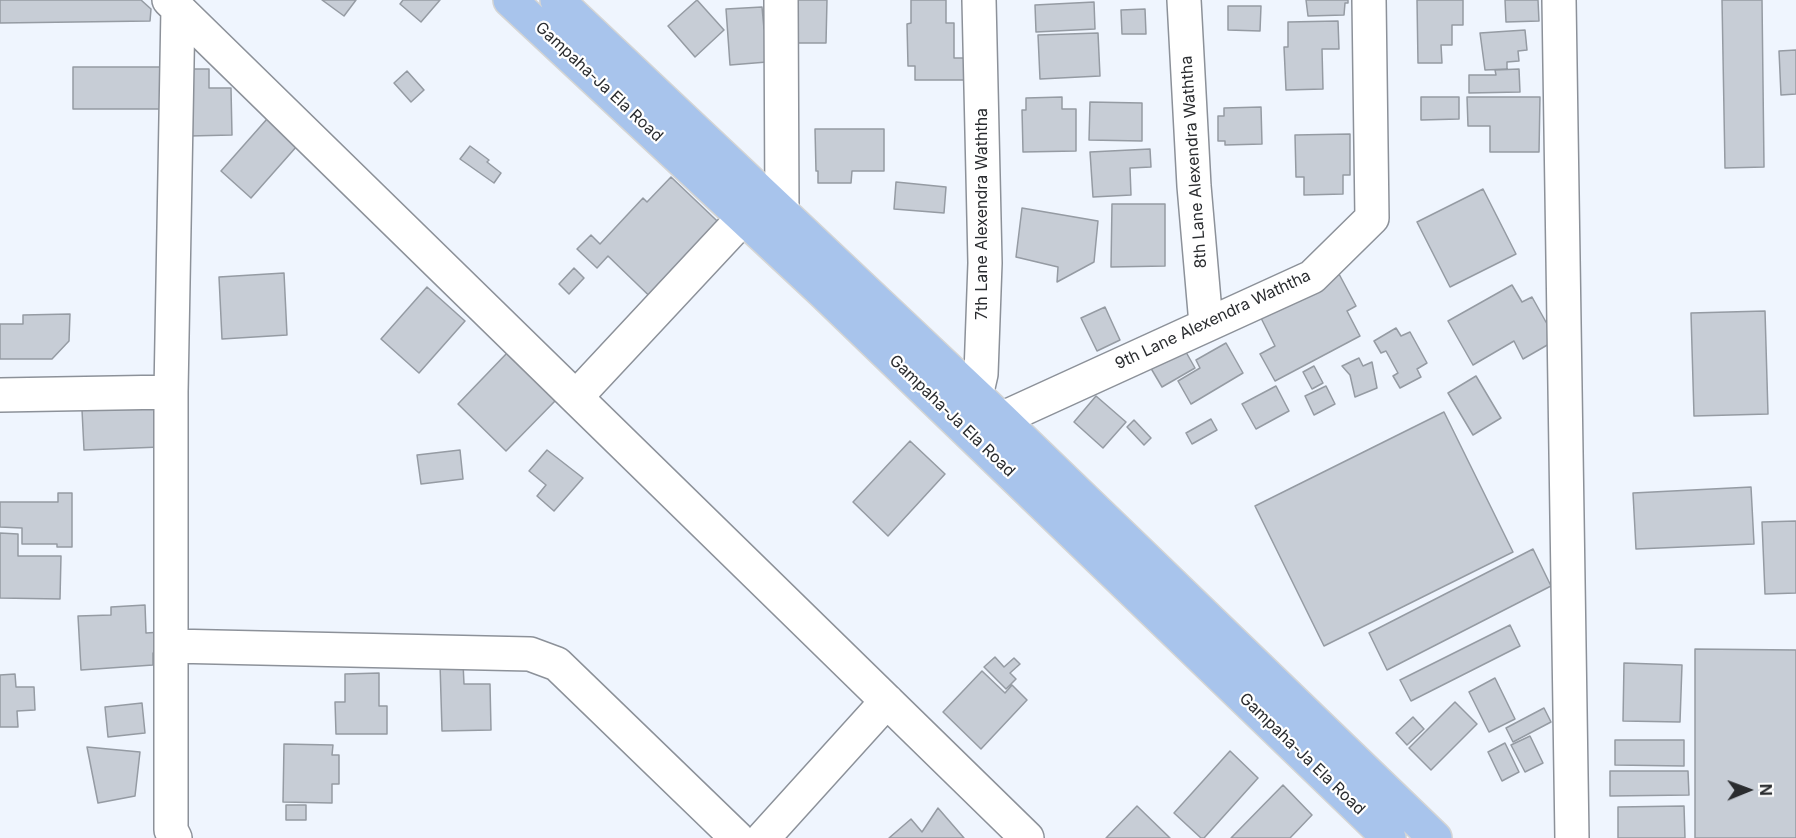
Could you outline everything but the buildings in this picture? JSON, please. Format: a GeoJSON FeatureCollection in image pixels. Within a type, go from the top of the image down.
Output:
{"type":"FeatureCollection","features":[{"type":"Feature","properties":{"kind":"highway","name":"Gampaha-Ja Ela Road"},"geometry":{"type":"LineString","coordinates":[[510,0],[744,217],[978,419],[1435,838]]}},
{"type":"Feature","properties":{"kind":"highway","name":"Gampaha-Ja Ela Road"},"geometry":{"type":"LineString","coordinates":[[557,0],[587,14],[782,211],[978,419],[1389,838]]}},
{"type":"Feature","properties":{"kind":"street"},"geometry":{"type":"LineString","coordinates":[[781,0],[782,211]]}},
{"type":"Feature","properties":{"kind":"street","name":"7th Lane Alexendra Waththa"},"geometry":{"type":"LineString","coordinates":[[978,419],[985,263],[979,0]]}},
{"type":"Feature","properties":{"kind":"street","name":"8th Lane Alexendra Waththa"},"geometry":{"type":"LineString","coordinates":[[1184,0],[1194,186],[1206,324]]}},
{"type":"Feature","properties":{"kind":"street","name":"9th Lane Alexendra Waththa"},"geometry":{"type":"LineString","coordinates":[[978,419],[1312,277],[1372,218],[1369,0]]}},
{"type":"Feature","properties":{"kind":"street"},"geometry":{"type":"LineString","coordinates":[[1560,0],[1572,838]]}},
{"type":"Feature","properties":{"kind":"street"},"geometry":{"type":"LineString","coordinates":[[173,4],[171,831],[175,838]]}},
{"type":"Feature","properties":{"kind":"street"},"geometry":{"type":"LineString","coordinates":[[173,4],[1027,838]]}},
{"type":"Feature","properties":{"kind":"street"},"geometry":{"type":"LineString","coordinates":[[574,59],[583,41],[587,14]]}},
{"type":"Feature","properties":{"kind":"street"},"geometry":{"type":"LineString","coordinates":[[576,397],[744,217]]}},
{"type":"Feature","properties":{"kind":"street"},"geometry":{"type":"LineString","coordinates":[[0,395],[171,392]]}},
{"type":"Feature","properties":{"kind":"street"},"geometry":{"type":"LineString","coordinates":[[171,646],[530,654],[557,664],[737,838]]}},
{"type":"Feature","properties":{"kind":"street"},"geometry":{"type":"LineString","coordinates":[[763,838],[886,700]]}}]}
